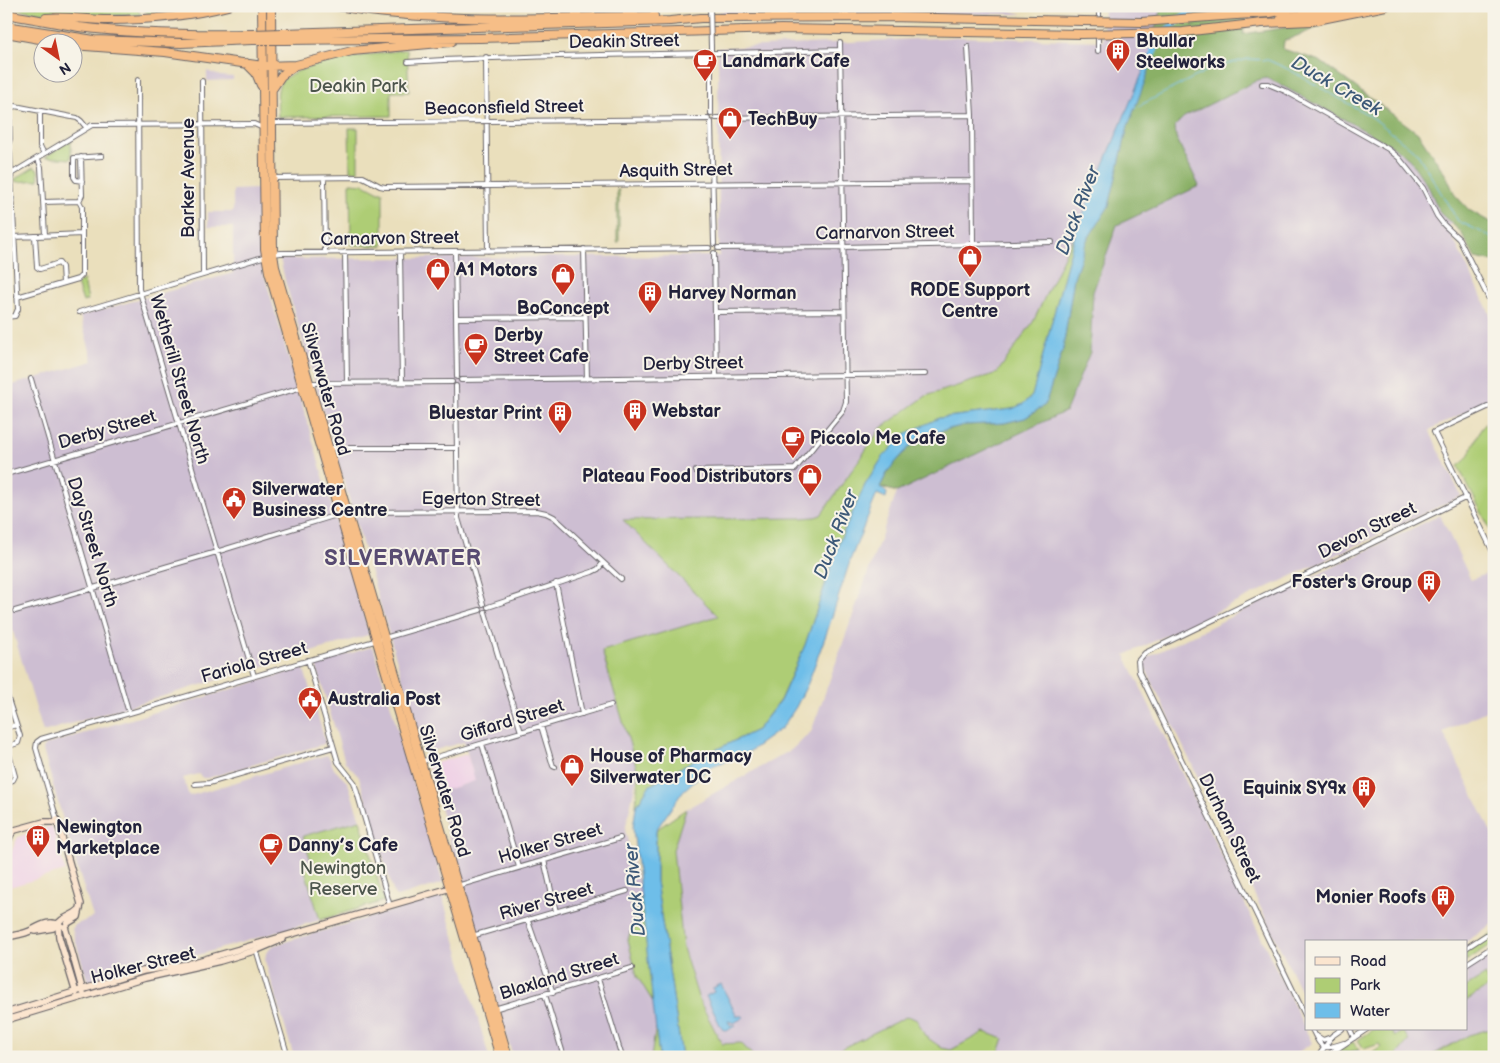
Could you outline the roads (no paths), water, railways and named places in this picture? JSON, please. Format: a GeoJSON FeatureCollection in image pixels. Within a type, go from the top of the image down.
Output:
{"type":"FeatureCollection","features":[{"type":"Feature","properties":{"kind":"highway"},"geometry":{"type":"LineString","coordinates":[[186,14],[220,6]]}},
{"type":"Feature","properties":{"kind":"highway"},"geometry":{"type":"LineString","coordinates":[[34,19],[53,17],[109,20],[186,14],[228,6]]}},
{"type":"Feature","properties":{"kind":"highway","name":"Silverwater Road"},"geometry":{"type":"LineString","coordinates":[[262,6],[269,255],[305,385],[454,887],[472,936],[508,1057]]}},
{"type":"Feature","properties":{"kind":"highway","name":"Silverwater Road"},"geometry":{"type":"LineString","coordinates":[[269,255],[272,178],[271,6]]}},
{"type":"Feature","properties":{"kind":"highway"},"geometry":{"type":"LineString","coordinates":[[338,6],[371,12],[432,18],[670,16],[701,18]]}},
{"type":"Feature","properties":{"kind":"highway"},"geometry":{"type":"LineString","coordinates":[[1271,10],[1280,6]]}},
{"type":"Feature","properties":{"kind":"highway"},"geometry":{"type":"LineString","coordinates":[[6,26],[94,40],[181,44],[252,37],[701,18],[887,17],[1141,22],[1236,15],[1304,6]]}},
{"type":"Feature","properties":{"kind":"highway"},"geometry":{"type":"LineString","coordinates":[[1262,23],[1347,6]]}},
{"type":"Feature","properties":{"kind":"highway"},"geometry":{"type":"LineString","coordinates":[[283,36],[480,38],[781,29],[1082,34],[1183,32],[1262,23],[1312,20],[1386,6]]}},
{"type":"Feature","properties":{"kind":"highway"},"geometry":{"type":"LineString","coordinates":[[6,14],[114,30],[252,37]]}},
{"type":"Feature","properties":{"kind":"highway"},"geometry":{"type":"LineString","coordinates":[[6,33],[32,38]]}},
{"type":"Feature","properties":{"kind":"highway"},"geometry":{"type":"LineString","coordinates":[[82,46],[165,52],[272,66],[296,65],[352,51],[448,43],[480,38]]}},
{"type":"Feature","properties":{"kind":"highway"},"geometry":{"type":"LineString","coordinates":[[246,62],[258,78],[264,94]]}},
{"type":"Feature","properties":{"kind":"highway"},"geometry":{"type":"LineString","coordinates":[[272,90],[281,76],[296,65]]}},
{"type":"Feature","properties":{"kind":"highway","name":"Silverwater Road"},"geometry":{"type":"LineString","coordinates":[[305,385],[328,448],[343,513]]}},
{"type":"Feature","properties":{"kind":"highway","name":"Silverwater Road"},"geometry":{"type":"LineString","coordinates":[[380,638],[420,762],[500,1057]]}},
{"type":"Feature","properties":{"kind":"main road"},"geometry":{"type":"LineString","coordinates":[[6,846],[12,832],[18,828],[44,822],[55,823],[60,833],[81,901],[78,917],[65,927]]}},
{"type":"Feature","properties":{"kind":"main road","name":"Holker Street"},"geometry":{"type":"LineString","coordinates":[[6,1020],[149,977],[198,967],[287,937],[454,887]]}},
{"type":"Feature","properties":{"kind":"main road"},"geometry":{"type":"LineString","coordinates":[[58,924],[81,908]]}},
{"type":"Feature","properties":{"kind":"main road"},"geometry":{"type":"LineString","coordinates":[[6,937],[49,923],[55,922],[65,927]]}},
{"type":"Feature","properties":{"kind":"main road"},"geometry":{"type":"LineString","coordinates":[[58,924],[59,937],[77,998]]}},
{"type":"Feature","properties":{"kind":"main road"},"geometry":{"type":"LineString","coordinates":[[65,927],[84,996]]}},
{"type":"Feature","properties":{"kind":"main road","name":"Holker Street"},"geometry":{"type":"LineString","coordinates":[[6,1012],[143,971],[188,964],[256,947]]}},
{"type":"Feature","properties":{"kind":"street"},"geometry":{"type":"LineString","coordinates":[[710,6],[711,114],[708,116],[713,184],[714,244],[718,248],[714,253],[716,377]]}},
{"type":"Feature","properties":{"kind":"street"},"geometry":{"type":"LineString","coordinates":[[1099,6],[1099,16]]}},
{"type":"Feature","properties":{"kind":"street"},"geometry":{"type":"LineString","coordinates":[[1098,38],[1098,50]]}},
{"type":"Feature","properties":{"kind":"street"},"geometry":{"type":"LineString","coordinates":[[696,471],[795,470],[843,411],[846,402],[846,375],[840,43]]}},
{"type":"Feature","properties":{"kind":"street"},"geometry":{"type":"LineString","coordinates":[[968,47],[972,115],[973,244]]}},
{"type":"Feature","properties":{"kind":"street","name":"Deakin Street"},"geometry":{"type":"LineString","coordinates":[[408,62],[486,57],[840,50]]}},
{"type":"Feature","properties":{"kind":"street"},"geometry":{"type":"LineString","coordinates":[[486,57],[488,251]]}},
{"type":"Feature","properties":{"kind":"street","name":"Wetherill Street North"},"geometry":{"type":"LineString","coordinates":[[138,80],[140,293],[254,676]]}},
{"type":"Feature","properties":{"kind":"street","name":"Barker Avenue"},"geometry":{"type":"LineString","coordinates":[[202,81],[203,275]]}},
{"type":"Feature","properties":{"kind":"street"},"geometry":{"type":"LineString","coordinates":[[1262,84],[1268,84],[1285,91],[1388,149],[1399,158],[1423,188],[1440,221],[1460,239],[1494,310]]}},
{"type":"Feature","properties":{"kind":"street"},"geometry":{"type":"LineString","coordinates":[[6,317],[16,315],[18,309],[10,153],[7,146],[10,139],[8,111],[11,106],[40,110],[77,118],[86,127]]}},
{"type":"Feature","properties":{"kind":"street"},"geometry":{"type":"LineString","coordinates":[[40,110],[40,146],[44,154]]}},
{"type":"Feature","properties":{"kind":"street"},"geometry":{"type":"LineString","coordinates":[[711,114],[715,115],[716,118],[972,115]]}},
{"type":"Feature","properties":{"kind":"street"},"geometry":{"type":"LineString","coordinates":[[709,121],[714,122],[716,118]]}},
{"type":"Feature","properties":{"kind":"street","name":"Beaconsfield Street"},"geometry":{"type":"LineString","coordinates":[[272,123],[709,121]]}},
{"type":"Feature","properties":{"kind":"street"},"geometry":{"type":"LineString","coordinates":[[10,174],[38,159],[86,127],[96,124],[254,124],[264,129]]}},
{"type":"Feature","properties":{"kind":"street"},"geometry":{"type":"LineString","coordinates":[[82,180],[75,179],[74,158],[102,156]]}},
{"type":"Feature","properties":{"kind":"street"},"geometry":{"type":"LineString","coordinates":[[79,201],[82,195],[81,157]]}},
{"type":"Feature","properties":{"kind":"street"},"geometry":{"type":"LineString","coordinates":[[38,159],[41,167],[45,235]]}},
{"type":"Feature","properties":{"kind":"street"},"geometry":{"type":"LineString","coordinates":[[74,166],[82,166]]}},
{"type":"Feature","properties":{"kind":"street","name":"Asquith Street"},"geometry":{"type":"LineString","coordinates":[[324,178],[363,177],[380,186],[972,180]]}},
{"type":"Feature","properties":{"kind":"street"},"geometry":{"type":"LineString","coordinates":[[272,178],[324,178],[325,252]]}},
{"type":"Feature","properties":{"kind":"street"},"geometry":{"type":"LineString","coordinates":[[44,202],[79,201]]}},
{"type":"Feature","properties":{"kind":"street"},"geometry":{"type":"LineString","coordinates":[[17,297],[78,279],[82,275],[82,206],[79,201]]}},
{"type":"Feature","properties":{"kind":"street"},"geometry":{"type":"LineString","coordinates":[[14,237],[82,234]]}},
{"type":"Feature","properties":{"kind":"street"},"geometry":{"type":"LineString","coordinates":[[34,236],[37,267],[40,269],[59,263],[62,267],[63,283]]}},
{"type":"Feature","properties":{"kind":"street","name":"Carnarvon Street"},"geometry":{"type":"LineString","coordinates":[[718,248],[1052,242]]}},
{"type":"Feature","properties":{"kind":"street"},"geometry":{"type":"LineString","coordinates":[[714,244],[709,248],[714,253]]}},
{"type":"Feature","properties":{"kind":"street","name":"Carnarvon Street"},"geometry":{"type":"LineString","coordinates":[[79,312],[269,255],[325,252],[709,248]]}},
{"type":"Feature","properties":{"kind":"street"},"geometry":{"type":"LineString","coordinates":[[584,249],[587,379]]}},
{"type":"Feature","properties":{"kind":"street"},"geometry":{"type":"LineString","coordinates":[[6,251],[14,250]]}},
{"type":"Feature","properties":{"kind":"street"},"geometry":{"type":"LineString","coordinates":[[454,251],[457,377]]}},
{"type":"Feature","properties":{"kind":"street"},"geometry":{"type":"LineString","coordinates":[[345,252],[348,382]]}},
{"type":"Feature","properties":{"kind":"street"},"geometry":{"type":"LineString","coordinates":[[400,252],[402,381]]}},
{"type":"Feature","properties":{"kind":"street"},"geometry":{"type":"LineString","coordinates":[[715,312],[844,311]]}},
{"type":"Feature","properties":{"kind":"street"},"geometry":{"type":"LineString","coordinates":[[456,318],[585,317]]}},
{"type":"Feature","properties":{"kind":"street","name":"Derby Street"},"geometry":{"type":"LineString","coordinates":[[461,380],[925,374]]}},
{"type":"Feature","properties":{"kind":"street"},"geometry":{"type":"LineString","coordinates":[[456,386],[460,384],[461,380],[457,377]]}},
{"type":"Feature","properties":{"kind":"street"},"geometry":{"type":"LineString","coordinates":[[457,377],[453,378],[452,382],[456,386],[459,525],[482,604],[480,610],[485,612]]}},
{"type":"Feature","properties":{"kind":"street","name":"Day Street North"},"geometry":{"type":"LineString","coordinates":[[31,379],[129,713]]}},
{"type":"Feature","properties":{"kind":"street","name":"Derby Street"},"geometry":{"type":"LineString","coordinates":[[6,474],[305,385],[348,382],[452,382]]}},
{"type":"Feature","properties":{"kind":"street"},"geometry":{"type":"LineString","coordinates":[[1494,404],[1434,432],[1494,554]]}},
{"type":"Feature","properties":{"kind":"street"},"geometry":{"type":"LineString","coordinates":[[328,448],[457,448]]}},
{"type":"Feature","properties":{"kind":"street","name":"Devon Street"},"geometry":{"type":"LineString","coordinates":[[1145,653],[1467,497]]}},
{"type":"Feature","properties":{"kind":"street","name":"Egerton Street"},"geometry":{"type":"LineString","coordinates":[[15,611],[343,513],[458,511],[537,511],[546,513],[554,517],[621,579]]}},
{"type":"Feature","properties":{"kind":"street"},"geometry":{"type":"LineString","coordinates":[[521,732],[485,612],[488,607],[595,571],[603,563]]}},
{"type":"Feature","properties":{"kind":"street"},"geometry":{"type":"LineString","coordinates":[[556,584],[582,714]]}},
{"type":"Feature","properties":{"kind":"street"},"geometry":{"type":"LineString","coordinates":[[482,604],[488,607]]}},
{"type":"Feature","properties":{"kind":"street","name":"Fariola Street"},"geometry":{"type":"LineString","coordinates":[[55,823],[36,748],[37,742],[44,738],[480,610]]}},
{"type":"Feature","properties":{"kind":"street","name":"Durham Street"},"geometry":{"type":"LineString","coordinates":[[1145,653],[1138,661],[1139,672],[1305,1014]]}},
{"type":"Feature","properties":{"kind":"street"},"geometry":{"type":"LineString","coordinates":[[308,660],[338,765],[354,782],[390,906]]}},
{"type":"Feature","properties":{"kind":"street"},"geometry":{"type":"LineString","coordinates":[[6,694],[20,736],[16,744],[6,747],[15,776],[13,780],[6,783]]}},
{"type":"Feature","properties":{"kind":"street","name":"Giffard Street"},"geometry":{"type":"LineString","coordinates":[[420,762],[611,705]]}},
{"type":"Feature","properties":{"kind":"street"},"geometry":{"type":"LineString","coordinates":[[6,728],[16,725]]}},
{"type":"Feature","properties":{"kind":"street"},"geometry":{"type":"LineString","coordinates":[[541,726],[552,766],[555,767]]}},
{"type":"Feature","properties":{"kind":"street"},"geometry":{"type":"LineString","coordinates":[[482,744],[519,868]]}},
{"type":"Feature","properties":{"kind":"street"},"geometry":{"type":"LineString","coordinates":[[195,784],[209,783],[333,747]]}},
{"type":"Feature","properties":{"kind":"street","name":"Holker Street"},"geometry":{"type":"LineString","coordinates":[[454,887],[620,838]]}},
{"type":"Feature","properties":{"kind":"street"},"geometry":{"type":"LineString","coordinates":[[544,860],[556,912]]}},
{"type":"Feature","properties":{"kind":"street","name":"River Street"},"geometry":{"type":"LineString","coordinates":[[472,936],[627,891]]}},
{"type":"Feature","properties":{"kind":"street"},"geometry":{"type":"LineString","coordinates":[[528,920],[553,993]]}},
{"type":"Feature","properties":{"kind":"street"},"geometry":{"type":"LineString","coordinates":[[1468,947],[1494,930]]}},
{"type":"Feature","properties":{"kind":"street"},"geometry":{"type":"LineString","coordinates":[[1468,963],[1494,946]]}},
{"type":"Feature","properties":{"kind":"street"},"geometry":{"type":"LineString","coordinates":[[256,947],[288,1057]]}},
{"type":"Feature","properties":{"kind":"street","name":"Blaxland Street"},"geometry":{"type":"LineString","coordinates":[[494,1010],[632,968]]}},
{"type":"Feature","properties":{"kind":"street"},"geometry":{"type":"LineString","coordinates":[[598,979],[622,1057]]}},
{"type":"Feature","properties":{"kind":"street"},"geometry":{"type":"LineString","coordinates":[[546,995],[564,1057]]}},
{"type":"Feature","properties":{"kind":"street"},"geometry":{"type":"LineString","coordinates":[[1312,1030],[1320,1050],[1318,1056]]}},
{"type":"Feature","properties":{"kind":"street"},"geometry":{"type":"LineString","coordinates":[[1315,1035],[1325,1040],[1341,1030]]}},
{"type":"Feature","properties":{"kind":"street"},"geometry":{"type":"LineString","coordinates":[[1350,1030],[1353,1039]]}},
{"type":"Feature","properties":{"kind":"street"},"geometry":{"type":"LineString","coordinates":[[1325,1057],[1366,1030]]}},
{"type":"Feature","properties":{"kind":"street"},"geometry":{"type":"LineString","coordinates":[[1318,1056],[1335,1034]]}},
{"type":"Feature","properties":{"kind":"street"},"geometry":{"type":"LineString","coordinates":[[1317,1041],[1320,1045],[1335,1046],[1353,1039]]}},
{"type":"Feature","properties":{"kind":"water","name":"Duck River"},"geometry":{"type":"Polygon","coordinates":[[[1159,44],[1128,126],[1109,206],[1087,240],[1074,277],[1063,349],[1045,405],[1025,418],[1004,423],[965,425],[920,436],[902,455],[888,471],[880,487],[887,493],[886,498],[877,494],[851,558],[808,683],[796,707],[782,728],[746,754],[710,767],[683,791],[656,830],[656,881],[682,1057],[659,1057],[633,828],[636,807],[649,786],[694,760],[757,730],[780,701],[805,645],[840,540],[865,485],[883,457],[905,434],[939,418],[1012,409],[1023,404],[1032,396],[1076,231],[1154,45],[1159,44]]]}},
{"type":"Feature","properties":{"kind":"water"},"geometry":{"type":"Polygon","coordinates":[[[721,984],[737,1016],[744,1017],[734,1023],[728,1021],[730,1025],[736,1025],[727,1031],[722,1029],[706,996],[714,992],[713,988],[721,984]]]}},
{"type":"Feature","properties":{"kind":"waterway","name":"Duck River"},"geometry":{"type":"LineString","coordinates":[[1153,53],[1162,37],[1173,25],[1187,14],[1203,6]]}},
{"type":"Feature","properties":{"kind":"waterway","name":"Duck Creek"},"geometry":{"type":"LineString","coordinates":[[1133,109],[1212,68],[1248,59],[1268,60],[1290,70],[1372,117],[1417,153],[1458,221],[1494,238]]}},
{"type":"Feature","properties":{"kind":"place","name":"Bhullar Steelworks"},"geometry":{"type":"Point","coordinates":[1118,72]}},
{"type":"Feature","properties":{"kind":"place","name":"Landmark Cafe"},"geometry":{"type":"Point","coordinates":[705,82]}},
{"type":"Feature","properties":{"kind":"place","name":"TechBuy"},"geometry":{"type":"Point","coordinates":[730,140]}},
{"type":"Feature","properties":{"kind":"place","name":"RODE Support Centre"},"geometry":{"type":"Point","coordinates":[970,278]}},
{"type":"Feature","properties":{"kind":"place","name":"A1 Motors"},"geometry":{"type":"Point","coordinates":[438,291]}},
{"type":"Feature","properties":{"kind":"place","name":"BoConcept"},"geometry":{"type":"Point","coordinates":[563,296]}},
{"type":"Feature","properties":{"kind":"place","name":"Harvey Norman"},"geometry":{"type":"Point","coordinates":[650,314]}},
{"type":"Feature","properties":{"kind":"place","name":"Derby Street Cafe"},"geometry":{"type":"Point","coordinates":[476,366]}},
{"type":"Feature","properties":{"kind":"place","name":"Webstar"},"geometry":{"type":"Point","coordinates":[635,432]}},
{"type":"Feature","properties":{"kind":"place","name":"Bluestar Print"},"geometry":{"type":"Point","coordinates":[560,434]}},
{"type":"Feature","properties":{"kind":"place","name":"Piccolo Me Cafe"},"geometry":{"type":"Point","coordinates":[793,459]}},
{"type":"Feature","properties":{"kind":"place","name":"Plateau Food Distributors"},"geometry":{"type":"Point","coordinates":[810,497]}},
{"type":"Feature","properties":{"kind":"place","name":"Silverwater Business Centre"},"geometry":{"type":"Point","coordinates":[234,520]}},
{"type":"Feature","properties":{"kind":"place","name":"Foster's Group"},"geometry":{"type":"Point","coordinates":[1429,603]}},
{"type":"Feature","properties":{"kind":"place","name":"Australia Post"},"geometry":{"type":"Point","coordinates":[310,720]}},
{"type":"Feature","properties":{"kind":"place","name":"House of Pharmacy Silverwater DC"},"geometry":{"type":"Point","coordinates":[572,787]}},
{"type":"Feature","properties":{"kind":"place","name":"Equinix SY9x"},"geometry":{"type":"Point","coordinates":[1364,809]}},
{"type":"Feature","properties":{"kind":"place","name":"Newington Marketplace"},"geometry":{"type":"Point","coordinates":[38,858]}},
{"type":"Feature","properties":{"kind":"place","name":"Danny’s Cafe"},"geometry":{"type":"Point","coordinates":[271,866]}},
{"type":"Feature","properties":{"kind":"place","name":"Monier Roofs"},"geometry":{"type":"Point","coordinates":[1443,918]}},
{"type":"Feature","properties":{"kind":"district","name":"SILVERWATER"},"geometry":{"type":"Point","coordinates":[403,557]}},
{"type":"Feature","properties":{"kind":"park label","name":"Deakin Park"},"geometry":{"type":"Point","coordinates":[358,86]}},
{"type":"Feature","properties":{"kind":"park label","name":"Newington Reserve"},"geometry":{"type":"Point","coordinates":[343,878]}}]}
